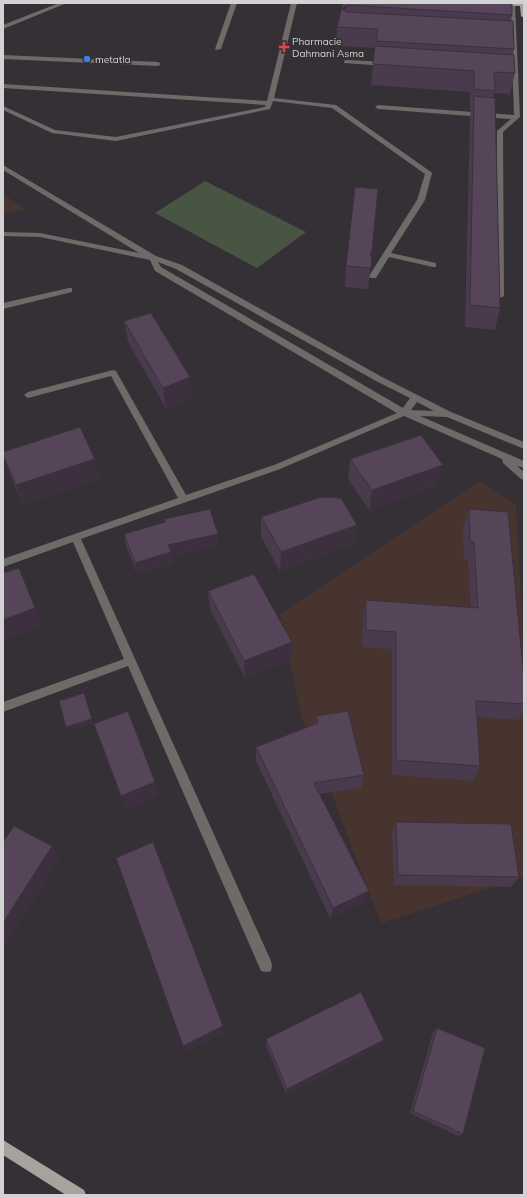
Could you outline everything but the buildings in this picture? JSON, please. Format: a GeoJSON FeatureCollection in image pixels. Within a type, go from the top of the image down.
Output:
{"type":"FeatureCollection","features":[{"type":"Feature","properties":{"kind":"main road"},"geometry":{"type":"LineString","coordinates":[[496,3],[521,5],[524,16]]}},
{"type":"Feature","properties":{"kind":"main road"},"geometry":{"type":"LineString","coordinates":[[3,1147],[79,1195]]}},
{"type":"Feature","properties":{"kind":"street"},"geometry":{"type":"LineString","coordinates":[[3,27],[64,3]]}},
{"type":"Feature","properties":{"kind":"street"},"geometry":{"type":"LineString","coordinates":[[218,50],[234,3]]}},
{"type":"Feature","properties":{"kind":"street"},"geometry":{"type":"LineString","coordinates":[[3,108],[54,132],[116,139],[268,108],[294,3]]}},
{"type":"Feature","properties":{"kind":"street"},"geometry":{"type":"LineString","coordinates":[[517,117],[514,37],[521,5]]}},
{"type":"Feature","properties":{"kind":"street"},"geometry":{"type":"LineString","coordinates":[[506,37],[514,37]]}},
{"type":"Feature","properties":{"kind":"street"},"geometry":{"type":"LineString","coordinates":[[3,57],[158,64]]}},
{"type":"Feature","properties":{"kind":"street"},"geometry":{"type":"LineString","coordinates":[[346,62],[392,65]]}},
{"type":"Feature","properties":{"kind":"street"},"geometry":{"type":"LineString","coordinates":[[508,72],[515,72]]}},
{"type":"Feature","properties":{"kind":"street"},"geometry":{"type":"LineString","coordinates":[[3,86],[334,106],[429,173],[421,200],[373,276]]}},
{"type":"Feature","properties":{"kind":"street"},"geometry":{"type":"LineString","coordinates":[[378,107],[517,117]]}},
{"type":"Feature","properties":{"kind":"street"},"geometry":{"type":"LineString","coordinates":[[500,296],[500,131],[517,117]]}},
{"type":"Feature","properties":{"kind":"street"},"geometry":{"type":"LineString","coordinates":[[3,167],[153,258],[158,269],[404,413],[524,465]]}},
{"type":"Feature","properties":{"kind":"street"},"geometry":{"type":"LineString","coordinates":[[3,234],[40,235],[153,258],[179,267],[448,414],[524,446]]}},
{"type":"Feature","properties":{"kind":"street"},"geometry":{"type":"LineString","coordinates":[[387,254],[433,265]]}},
{"type":"Feature","properties":{"kind":"street"},"geometry":{"type":"LineString","coordinates":[[3,306],[69,290]]}},
{"type":"Feature","properties":{"kind":"street"},"geometry":{"type":"LineString","coordinates":[[28,396],[113,373],[184,500]]}},
{"type":"Feature","properties":{"kind":"street"},"geometry":{"type":"LineString","coordinates":[[404,413],[416,397]]}},
{"type":"Feature","properties":{"kind":"street"},"geometry":{"type":"LineString","coordinates":[[3,563],[277,467],[404,413],[448,414]]}},
{"type":"Feature","properties":{"kind":"street"},"geometry":{"type":"LineString","coordinates":[[505,439],[524,439]]}},
{"type":"Feature","properties":{"kind":"street"},"geometry":{"type":"LineString","coordinates":[[496,454],[524,477]]}},
{"type":"Feature","properties":{"kind":"street"},"geometry":{"type":"LineString","coordinates":[[76,538],[266,966]]}},
{"type":"Feature","properties":{"kind":"street"},"geometry":{"type":"LineString","coordinates":[[3,707],[130,661]]}},
{"type":"Feature","properties":{"kind":"shaded area"},"geometry":{"type":"Polygon","coordinates":[[[3,194],[26,209],[3,214],[3,194]]]}},
{"type":"Feature","properties":{"kind":"shaded area"},"geometry":{"type":"Polygon","coordinates":[[[480,481],[516,504],[524,655],[524,877],[381,923],[301,714],[280,615],[480,481]]]}},
{"type":"Feature","properties":{"kind":"green space"},"geometry":{"type":"Polygon","coordinates":[[[205,181],[306,232],[257,268],[155,213],[205,181]]]}},
{"type":"Feature","properties":{"kind":"place","name":"Pharmacie Dahmani Asma"},"geometry":{"type":"Point","coordinates":[284,47]}},
{"type":"Feature","properties":{"kind":"place","name":"metatla"},"geometry":{"type":"Point","coordinates":[87,59]}}]}
